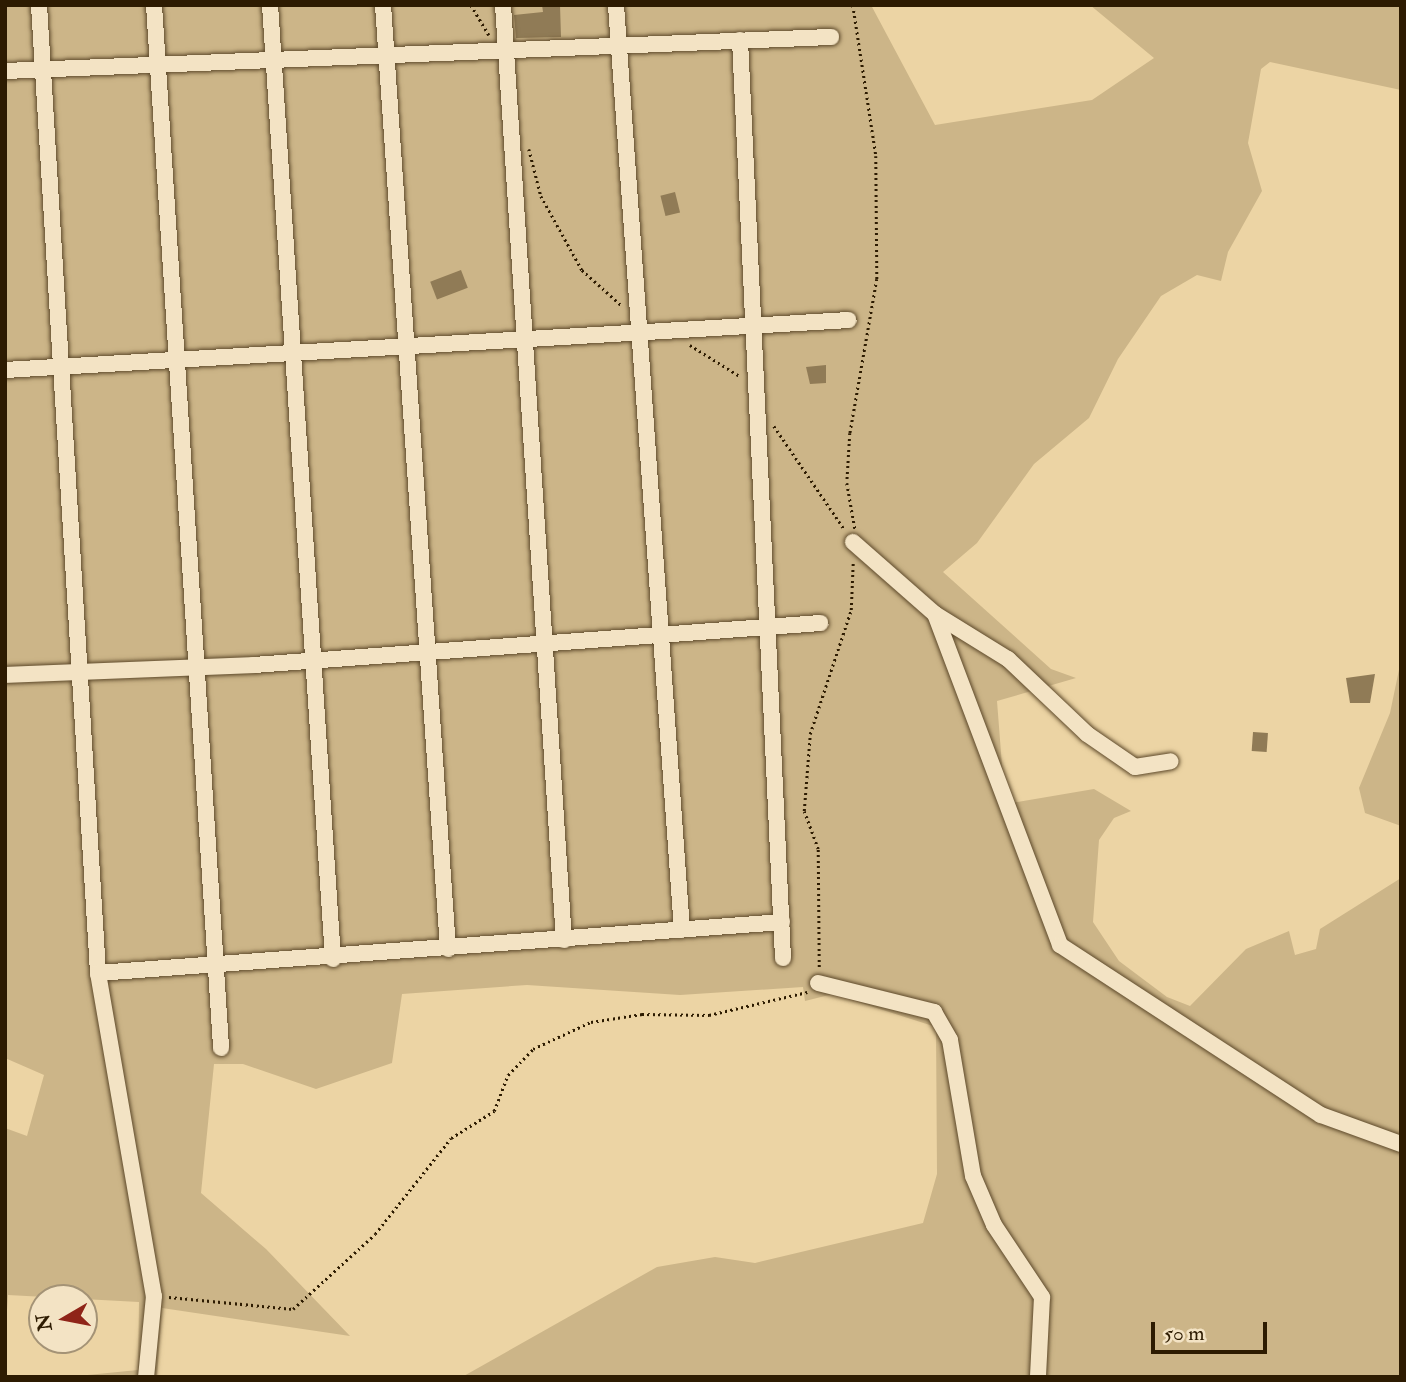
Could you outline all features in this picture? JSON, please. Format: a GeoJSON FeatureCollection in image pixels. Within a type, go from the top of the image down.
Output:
{"type":"FeatureCollection","features":[{"type":"Feature","properties":{"kind":"street"},"geometry":{"type":"LineString","coordinates":[[39,5],[76,672],[99,973],[153,1296],[146,1377]]}},
{"type":"Feature","properties":{"kind":"street"},"geometry":{"type":"LineString","coordinates":[[154,5],[221,1048]]}},
{"type":"Feature","properties":{"kind":"street"},"geometry":{"type":"LineString","coordinates":[[270,5],[289,353],[333,959]]}},
{"type":"Feature","properties":{"kind":"street"},"geometry":{"type":"LineString","coordinates":[[383,5],[449,949]]}},
{"type":"Feature","properties":{"kind":"street"},"geometry":{"type":"LineString","coordinates":[[503,5],[564,940]]}},
{"type":"Feature","properties":{"kind":"street"},"geometry":{"type":"LineString","coordinates":[[616,5],[642,332],[682,930]]}},
{"type":"Feature","properties":{"kind":"street"},"geometry":{"type":"LineString","coordinates":[[5,71],[831,37]]}},
{"type":"Feature","properties":{"kind":"street"},"geometry":{"type":"LineString","coordinates":[[740,40],[783,958]]}},
{"type":"Feature","properties":{"kind":"street"},"geometry":{"type":"LineString","coordinates":[[5,370],[849,320]]}},
{"type":"Feature","properties":{"kind":"street"},"geometry":{"type":"LineString","coordinates":[[853,542],[934,614],[1008,659],[1087,734],[1135,767],[1171,761]]}},
{"type":"Feature","properties":{"kind":"street"},"geometry":{"type":"LineString","coordinates":[[934,614],[1060,945],[1321,1115],[1401,1144]]}},
{"type":"Feature","properties":{"kind":"street"},"geometry":{"type":"LineString","coordinates":[[5,675],[311,661],[820,624]]}},
{"type":"Feature","properties":{"kind":"street"},"geometry":{"type":"LineString","coordinates":[[99,973],[333,959],[782,922]]}},
{"type":"Feature","properties":{"kind":"street"},"geometry":{"type":"LineString","coordinates":[[818,983],[934,1012],[950,1040],[973,1176],[994,1225],[1042,1297],[1038,1377]]}},
{"type":"Feature","properties":{"kind":"shaded area"},"geometry":{"type":"Polygon","coordinates":[[[5,5],[871,5],[935,125],[1092,100],[1154,58],[1090,5],[1401,5],[1401,90],[1270,62],[1261,69],[1248,143],[1262,191],[1228,252],[1221,281],[1197,275],[1161,296],[1118,359],[1089,418],[1034,464],[977,543],[943,572],[1051,669],[1076,678],[997,701],[1005,804],[1094,789],[1131,811],[1114,818],[1099,840],[1093,922],[1119,961],[1167,997],[1190,1006],[1246,949],[1289,931],[1295,955],[1316,949],[1320,929],[1401,878],[1401,1377],[462,1377],[657,1267],[715,1257],[755,1263],[923,1223],[937,1174],[936,1027],[833,994],[805,1001],[803,987],[680,995],[527,985],[402,994],[392,1063],[316,1089],[243,1064],[214,1064],[201,1193],[266,1249],[350,1336],[162,1308],[157,1377],[67,1377],[138,1370],[139,1302],[98,1300],[98,1284],[28,1284],[28,1296],[8,1295],[5,1340],[5,1128],[27,1136],[44,1075],[5,1058],[5,5]]]}},
{"type":"Feature","properties":{"kind":"shaded area"},"geometry":{"type":"Polygon","coordinates":[[[1401,660],[1401,826],[1365,813],[1359,788],[1390,713],[1401,660]]]}},
{"type":"Feature","properties":{"kind":"building"},"geometry":{"type":"Polygon","coordinates":[[[542,5],[560,5],[561,37],[516,38],[514,15],[543,12],[542,5]]]}},
{"type":"Feature","properties":{"kind":"building"},"geometry":{"type":"Polygon","coordinates":[[[675,192],[680,212],[666,216],[660,196],[675,192]]]}},
{"type":"Feature","properties":{"kind":"building"},"geometry":{"type":"Polygon","coordinates":[[[461,270],[468,288],[437,300],[430,282],[461,270]]]}},
{"type":"Feature","properties":{"kind":"building"},"geometry":{"type":"Polygon","coordinates":[[[826,365],[826,383],[810,384],[806,367],[826,365]]]}},
{"type":"Feature","properties":{"kind":"building"},"geometry":{"type":"Polygon","coordinates":[[[1375,674],[1370,703],[1350,703],[1346,678],[1375,674]]]}},
{"type":"Feature","properties":{"kind":"building"},"geometry":{"type":"Polygon","coordinates":[[[1253,732],[1268,733],[1267,752],[1252,751],[1253,732]]]}}]}
